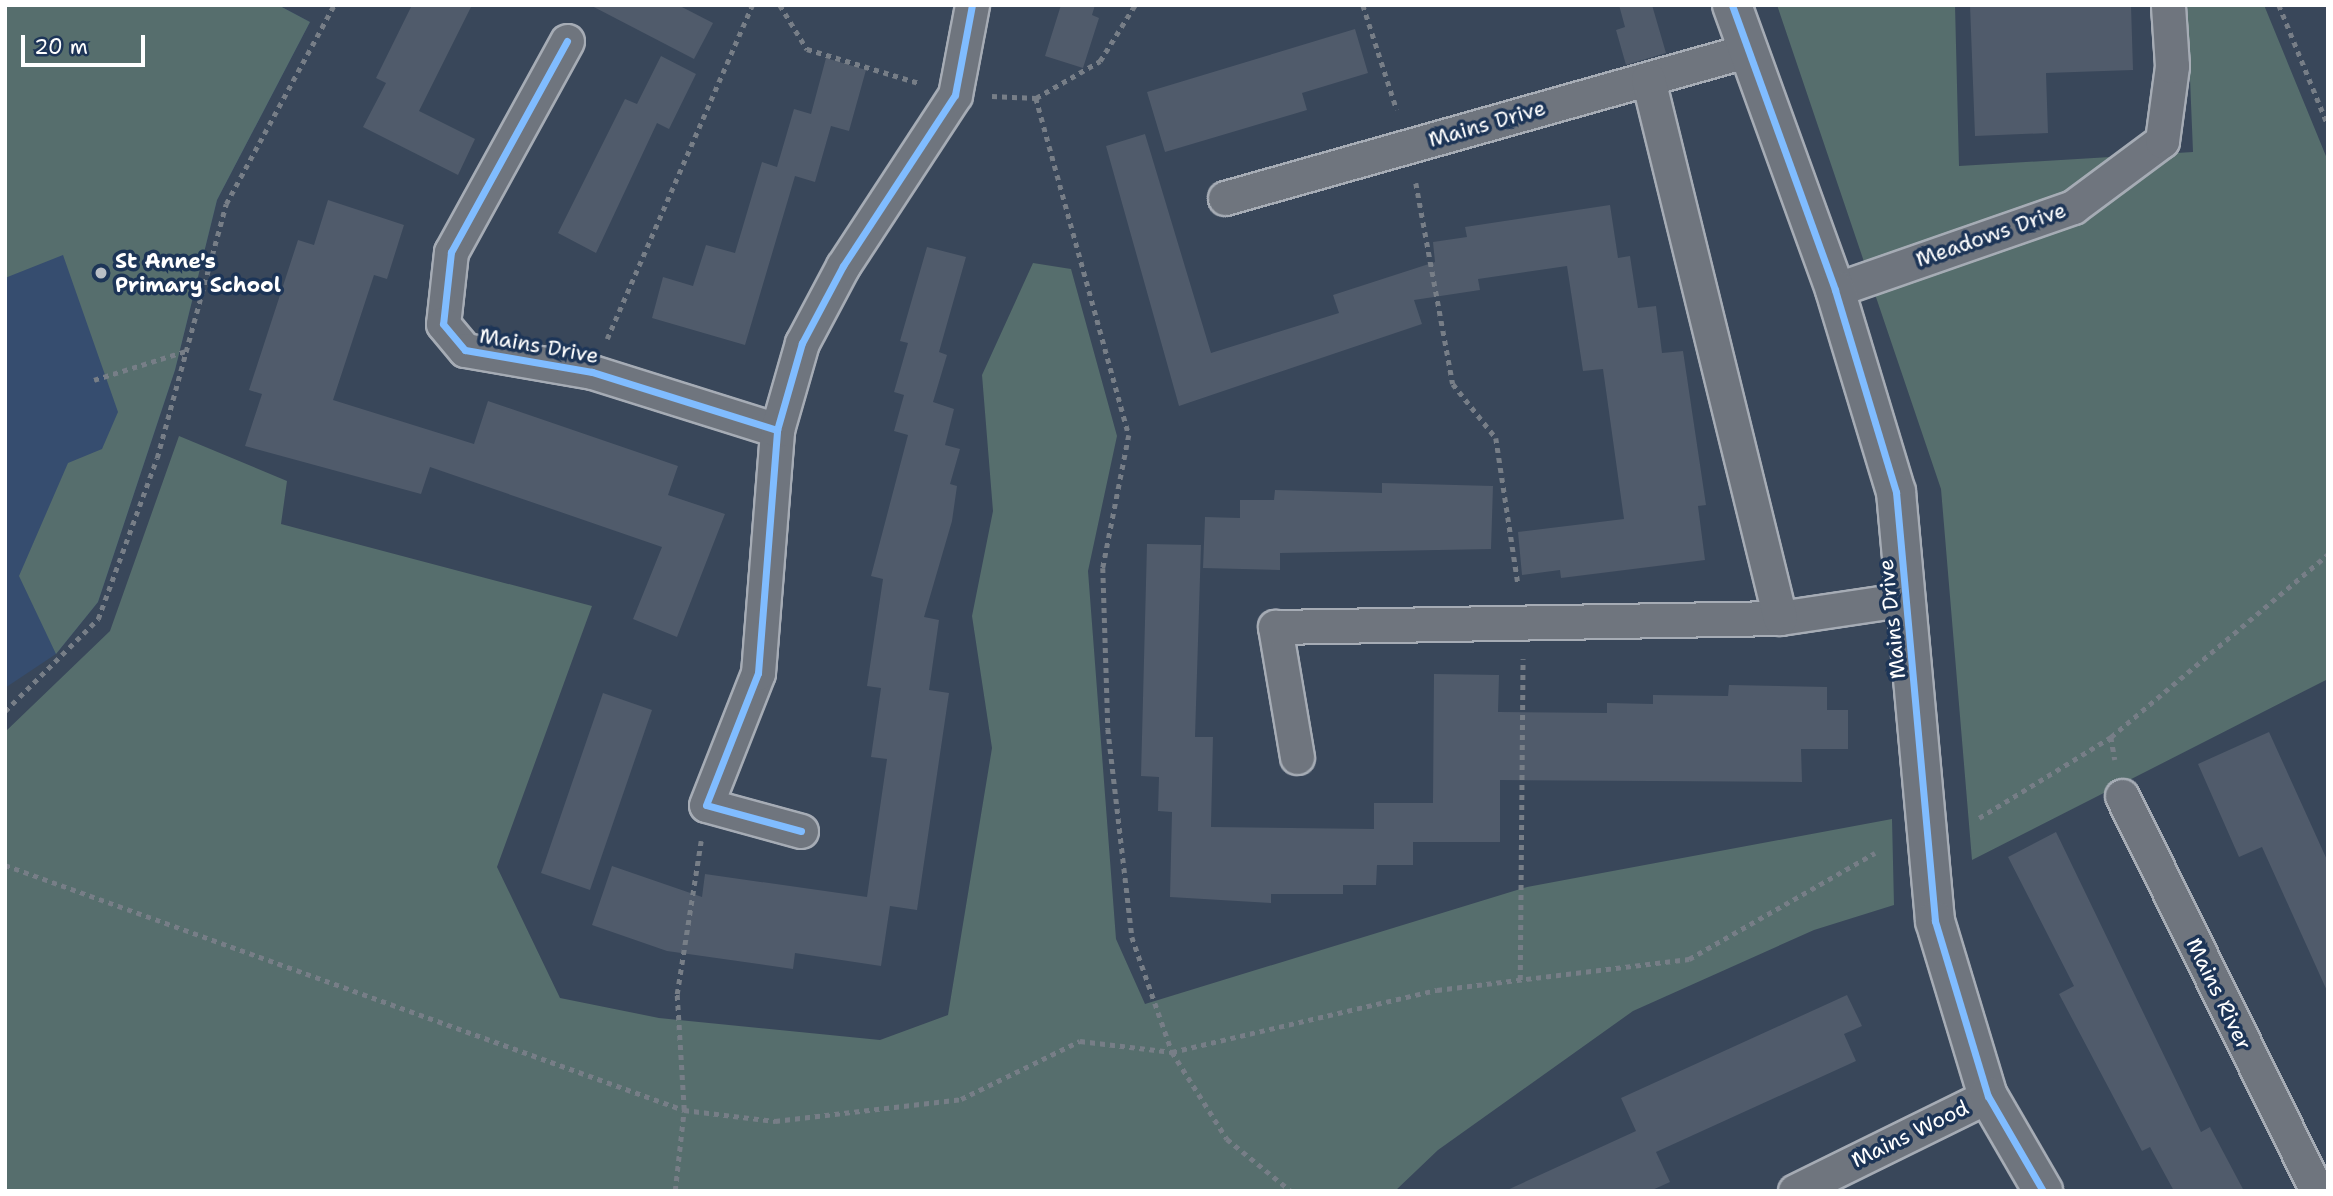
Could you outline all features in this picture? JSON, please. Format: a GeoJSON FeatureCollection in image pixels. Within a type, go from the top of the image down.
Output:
{"type":"FeatureCollection","features":[{"type":"Feature","properties":{"kind":"street"},"geometry":{"type":"LineString","coordinates":[[801,831],[706,805],[758,673],[777,430],[814,321],[955,94],[972,5]]}},
{"type":"Feature","properties":{"kind":"street","name":"Mains Drive"},"geometry":{"type":"LineString","coordinates":[[1732,5],[1835,290],[1896,492],[1936,921],[1988,1096],[2043,1191]]}},
{"type":"Feature","properties":{"kind":"street","name":"Meadows Drive"},"geometry":{"type":"LineString","coordinates":[[1835,290],[2073,207],[2162,141],[2172,66],[2168,5]]}},
{"type":"Feature","properties":{"kind":"street","name":"Mains Drive"},"geometry":{"type":"LineString","coordinates":[[567,41],[451,252],[443,324],[465,350],[592,372],[777,430]]}},
{"type":"Feature","properties":{"kind":"street","name":"Mains Drive"},"geometry":{"type":"LineString","coordinates":[[1225,198],[1749,50]]}},
{"type":"Feature","properties":{"kind":"street"},"geometry":{"type":"LineString","coordinates":[[1648,79],[1780,618]]}},
{"type":"Feature","properties":{"kind":"street"},"geometry":{"type":"LineString","coordinates":[[1297,757],[1275,627],[1780,618],[1907,599]]}},
{"type":"Feature","properties":{"kind":"street","name":"Mains River"},"geometry":{"type":"LineString","coordinates":[[2122,796],[2317,1191]]}},
{"type":"Feature","properties":{"kind":"street","name":"Mains Wood"},"geometry":{"type":"LineString","coordinates":[[1795,1191],[1988,1096]]}},
{"type":"Feature","properties":{"kind":"path"},"geometry":{"type":"LineString","coordinates":[[5,711],[98,619],[157,458],[226,204],[334,5]]}},
{"type":"Feature","properties":{"kind":"path"},"geometry":{"type":"LineString","coordinates":[[592,372],[752,5]]}},
{"type":"Feature","properties":{"kind":"path"},"geometry":{"type":"LineString","coordinates":[[780,5],[807,49],[955,94],[1036,98],[1100,61],[1135,5]]}},
{"type":"Feature","properties":{"kind":"path"},"geometry":{"type":"LineString","coordinates":[[1363,5],[1409,146],[1453,384],[1496,438],[1523,623],[1520,980]]}},
{"type":"Feature","properties":{"kind":"path"},"geometry":{"type":"LineString","coordinates":[[2279,5],[2328,125]]}},
{"type":"Feature","properties":{"kind":"path"},"geometry":{"type":"LineString","coordinates":[[1036,98],[1129,435],[1104,568],[1108,729],[1132,937],[1172,1052],[1227,1139],[1291,1191]]}},
{"type":"Feature","properties":{"kind":"path"},"geometry":{"type":"LineString","coordinates":[[94,380],[187,351]]}},
{"type":"Feature","properties":{"kind":"path"},"geometry":{"type":"LineString","coordinates":[[1979,818],[2111,737],[2328,554]]}},
{"type":"Feature","properties":{"kind":"path"},"geometry":{"type":"LineString","coordinates":[[675,1191],[684,1110],[677,995],[706,805]]}},
{"type":"Feature","properties":{"kind":"path"},"geometry":{"type":"LineString","coordinates":[[5,866],[684,1110],[775,1121],[961,1099],[1080,1041],[1172,1052],[1437,990],[1689,959],[1875,853]]}},
{"type":"Feature","properties":{"kind":"shaded area","name":"St Anne's Primary School"},"geometry":{"type":"Polygon","coordinates":[[[5,5],[278,5],[310,22],[217,200],[175,370],[98,602],[56,654],[5,688],[5,5]]]}},
{"type":"Feature","properties":{"kind":"green space","name":"St Anne's Primary School"},"geometry":{"type":"Polygon","coordinates":[[[5,5],[278,5],[310,22],[217,200],[175,370],[98,602],[56,654],[19,576],[68,463],[102,449],[118,412],[63,255],[5,278],[5,5]]]}},
{"type":"Feature","properties":{"kind":"green space"},"geometry":{"type":"Polygon","coordinates":[[[1777,5],[1955,5],[1959,166],[2193,152],[2187,5],[2264,5],[2328,161],[2328,679],[1972,860],[1941,489],[1777,5]]]}},
{"type":"Feature","properties":{"kind":"green space"},"geometry":{"type":"Polygon","coordinates":[[[1033,263],[1071,269],[1117,436],[1088,571],[1116,939],[1145,1004],[1527,887],[1892,819],[1894,905],[1814,930],[1633,1011],[1438,1150],[1395,1191],[5,1191],[5,732],[110,631],[179,436],[287,481],[281,524],[592,606],[497,867],[560,998],[659,1018],[880,1040],[948,1015],[992,748],[972,616],[993,511],[982,375],[1033,263]]]}},
{"type":"Feature","properties":{"kind":"building"},"geometry":{"type":"Polygon","coordinates":[[[412,5],[472,5],[419,111],[475,139],[458,175],[363,127],[386,83],[376,78],[412,5]]]}},
{"type":"Feature","properties":{"kind":"building"},"geometry":{"type":"Polygon","coordinates":[[[590,5],[678,5],[713,23],[694,59],[590,5]]]}},
{"type":"Feature","properties":{"kind":"building"},"geometry":{"type":"Polygon","coordinates":[[[1061,5],[1095,5],[1092,15],[1099,18],[1083,68],[1045,56],[1061,5]]]}},
{"type":"Feature","properties":{"kind":"building"},"geometry":{"type":"Polygon","coordinates":[[[1619,5],[1652,5],[1666,53],[1626,65],[1616,30],[1625,27],[1619,5]]]}},
{"type":"Feature","properties":{"kind":"building"},"geometry":{"type":"Polygon","coordinates":[[[1970,5],[2131,5],[2133,70],[2046,73],[2048,133],[1975,136],[1970,5]]]}},
{"type":"Feature","properties":{"kind":"building"},"geometry":{"type":"Polygon","coordinates":[[[1355,29],[1368,73],[1302,93],[1307,110],[1165,152],[1147,92],[1355,29]]]}},
{"type":"Feature","properties":{"kind":"building"},"geometry":{"type":"Polygon","coordinates":[[[661,56],[696,74],[669,129],[657,123],[596,253],[558,233],[625,99],[637,104],[661,56]]]}},
{"type":"Feature","properties":{"kind":"building"},"geometry":{"type":"Polygon","coordinates":[[[826,58],[866,70],[849,131],[831,126],[815,182],[795,176],[745,345],[652,318],[663,277],[693,286],[706,245],[735,253],[762,162],[777,167],[794,109],[811,114],[826,58]]]}},
{"type":"Feature","properties":{"kind":"building"},"geometry":{"type":"Polygon","coordinates":[[[1145,134],[1211,353],[1339,313],[1333,295],[1435,262],[1433,242],[1467,237],[1465,227],[1610,205],[1618,258],[1630,256],[1638,308],[1656,306],[1662,353],[1683,351],[1706,505],[1698,506],[1705,560],[1561,578],[1560,570],[1522,575],[1518,532],[1624,519],[1603,369],[1583,371],[1567,266],[1478,279],[1480,290],[1414,300],[1422,324],[1179,406],[1106,146],[1145,134]]]}},
{"type":"Feature","properties":{"kind":"building"},"geometry":{"type":"Polygon","coordinates":[[[328,200],[404,225],[387,279],[374,275],[333,400],[474,444],[488,401],[678,466],[668,495],[725,514],[677,637],[633,619],[662,547],[430,467],[421,494],[245,446],[262,394],[249,390],[298,240],[314,245],[328,200]]]}},
{"type":"Feature","properties":{"kind":"building"},"geometry":{"type":"Polygon","coordinates":[[[927,247],[966,257],[939,352],[947,355],[933,402],[954,409],[945,445],[960,449],[950,484],[957,486],[952,521],[924,617],[939,620],[929,690],[949,693],[917,910],[890,906],[881,966],[795,953],[793,969],[667,951],[592,925],[612,866],[702,897],[705,874],[867,897],[887,759],[871,757],[881,688],[867,686],[883,579],[871,576],[908,435],[894,431],[904,395],[894,392],[908,343],[900,341],[927,247]]]}},
{"type":"Feature","properties":{"kind":"building"},"geometry":{"type":"Polygon","coordinates":[[[1382,483],[1493,486],[1491,549],[1280,553],[1280,570],[1203,568],[1205,517],[1240,518],[1240,500],[1274,500],[1275,490],[1382,493],[1382,483]]]}},
{"type":"Feature","properties":{"kind":"building"},"geometry":{"type":"Polygon","coordinates":[[[1147,544],[1201,545],[1195,737],[1213,737],[1211,827],[1374,829],[1374,803],[1433,803],[1434,674],[1499,675],[1498,712],[1607,713],[1607,703],[1653,704],[1653,695],[1728,696],[1729,685],[1827,687],[1827,710],[1848,710],[1848,749],[1801,749],[1802,782],[1500,780],[1500,842],[1413,842],[1413,865],[1377,865],[1376,885],[1343,885],[1343,894],[1271,894],[1271,903],[1170,897],[1172,812],[1158,811],[1159,777],[1141,776],[1147,544]]]}},
{"type":"Feature","properties":{"kind":"building"},"geometry":{"type":"Polygon","coordinates":[[[603,693],[652,710],[590,890],[541,873],[603,693]]]}},
{"type":"Feature","properties":{"kind":"building"},"geometry":{"type":"Polygon","coordinates":[[[2269,732],[2328,862],[2328,993],[2262,847],[2239,857],[2198,764],[2269,732]]]}},
{"type":"Feature","properties":{"kind":"building"},"geometry":{"type":"Polygon","coordinates":[[[2056,832],[2201,1132],[2210,1127],[2244,1191],[2174,1191],[2150,1147],[2142,1151],[2059,994],[2074,986],[2008,857],[2056,832]]]}},
{"type":"Feature","properties":{"kind":"building"},"geometry":{"type":"Polygon","coordinates":[[[1847,995],[1862,1026],[1844,1034],[1856,1061],[1656,1152],[1670,1182],[1650,1191],[1505,1191],[1636,1131],[1621,1098],[1847,995]]]}},
{"type":"Feature","properties":{"kind":"cycle path"},"geometry":{"type":"LineString","coordinates":[[801,831],[706,805],[758,673],[777,430],[802,343],[843,266],[955,95],[972,5]]}},
{"type":"Feature","properties":{"kind":"cycle path"},"geometry":{"type":"LineString","coordinates":[[1732,5],[1835,290],[1896,492],[1935,921],[1988,1096],[2043,1191]]}},
{"type":"Feature","properties":{"kind":"cycle path"},"geometry":{"type":"LineString","coordinates":[[567,41],[451,252],[443,324],[465,350],[592,372],[777,430]]}},
{"type":"Feature","properties":{"kind":"place","name":"St Anne's Primary School"},"geometry":{"type":"Point","coordinates":[101,273]}}]}
